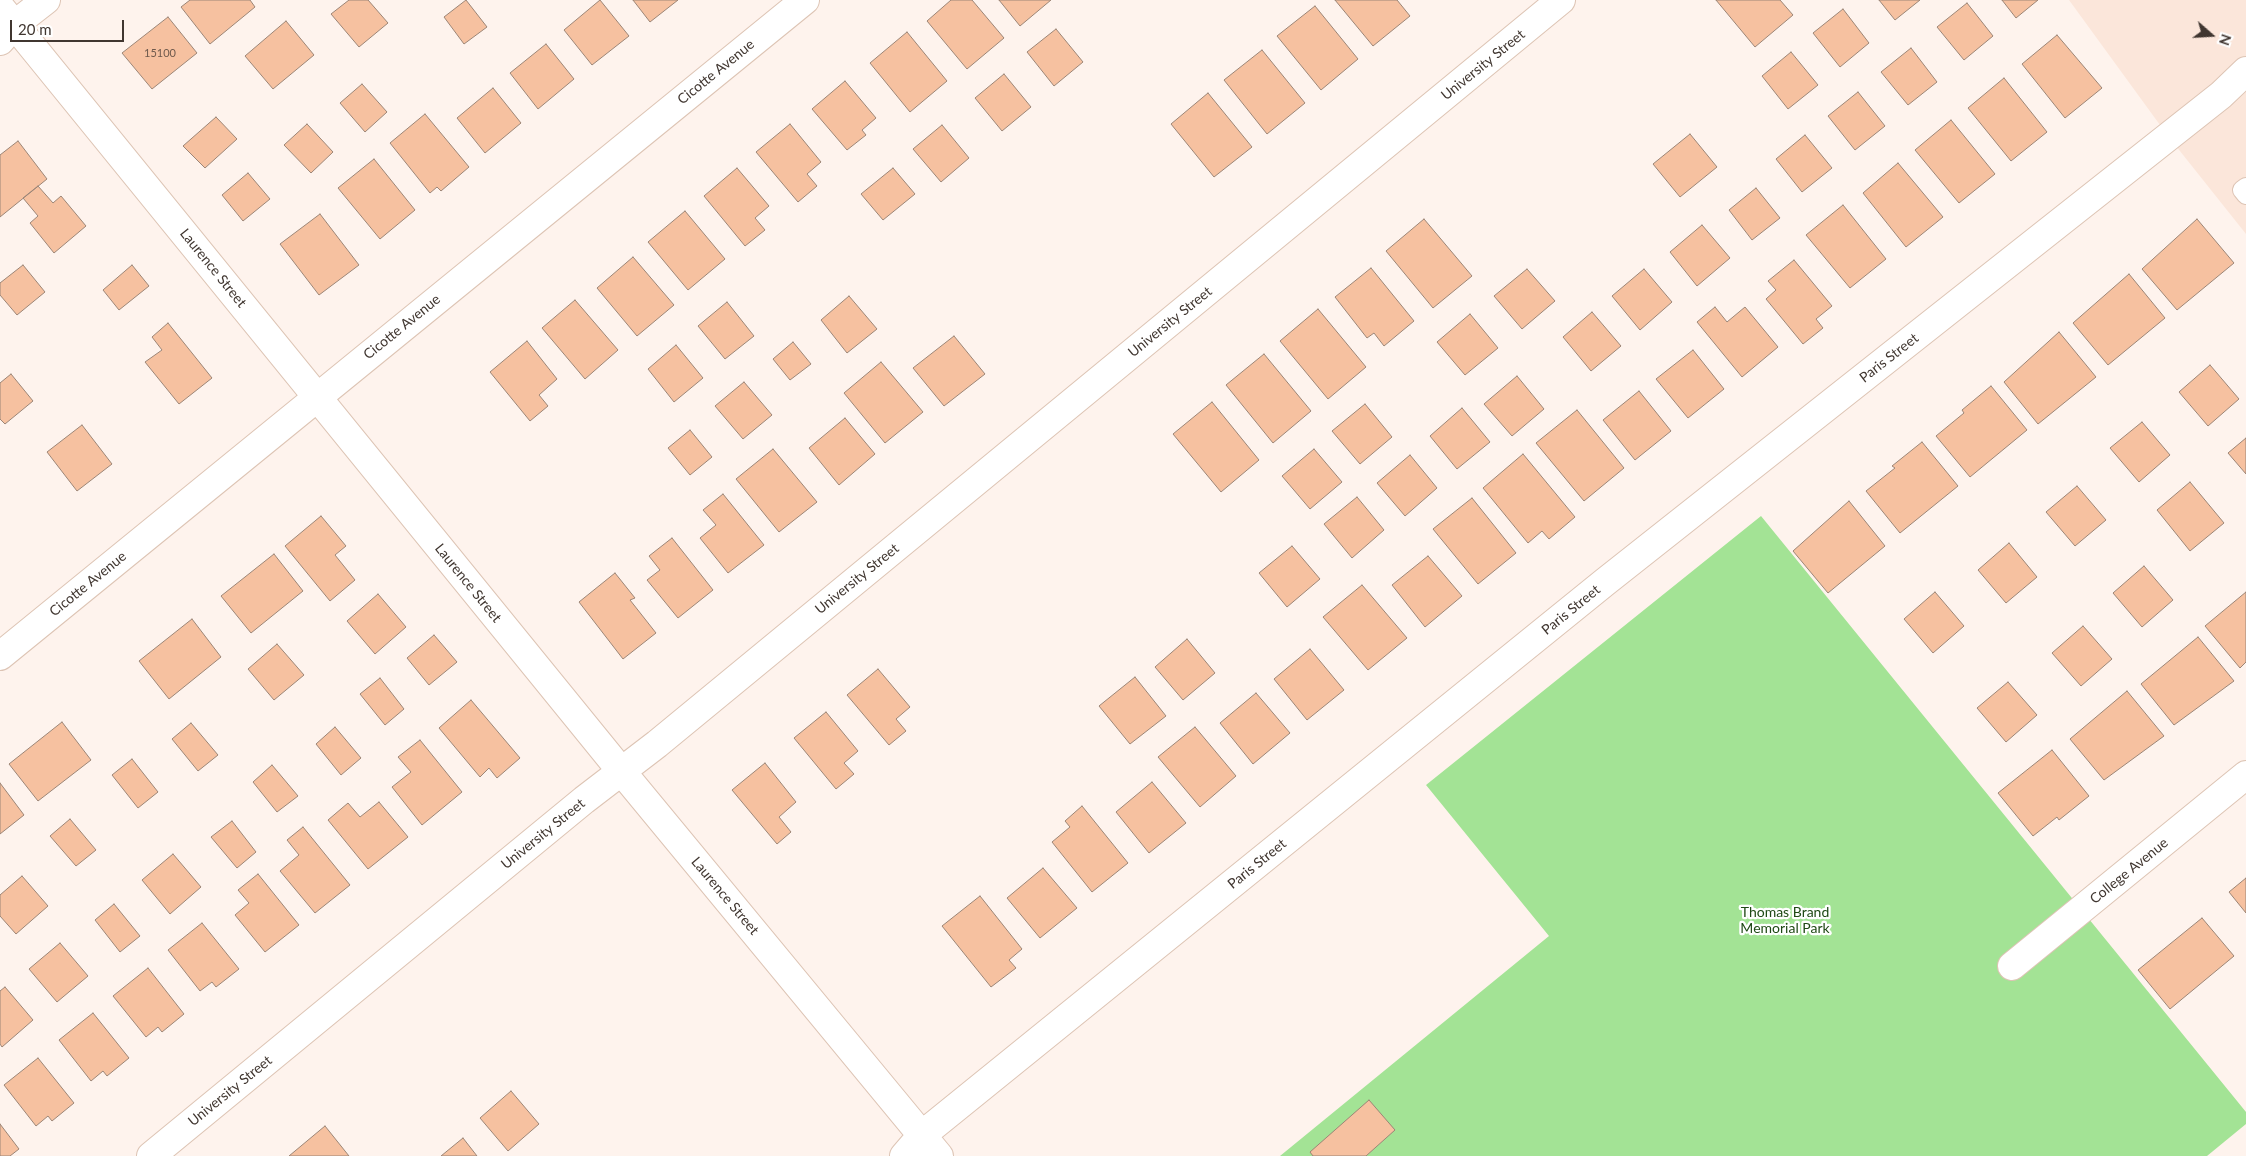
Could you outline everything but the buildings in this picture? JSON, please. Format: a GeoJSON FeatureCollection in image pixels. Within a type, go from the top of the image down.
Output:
{"type":"FeatureCollection","features":[{"type":"Feature","properties":{"kind":"street"},"geometry":{"type":"LineString","coordinates":[[5,24],[46,0]]}},
{"type":"Feature","properties":{"kind":"street","name":"Cicotte Avenue"},"geometry":{"type":"LineString","coordinates":[[0,656],[805,0]]}},
{"type":"Feature","properties":{"kind":"street","name":"University Street"},"geometry":{"type":"LineString","coordinates":[[151,1156],[584,800],[622,772],[1561,0]]}},
{"type":"Feature","properties":{"kind":"street","name":"Laurence Street"},"geometry":{"type":"LineString","coordinates":[[5,24],[317,396],[622,772],[939,1156]]}},
{"type":"Feature","properties":{"kind":"street","name":"Paris Street"},"geometry":{"type":"LineString","coordinates":[[904,1156],[922,1135],[1613,576],[2221,95],[2246,71]]}},
{"type":"Feature","properties":{"kind":"street","name":"College Avenue"},"geometry":{"type":"LineString","coordinates":[[2012,966],[2246,775]]}},
{"type":"Feature","properties":{"kind":"lane"},"geometry":{"type":"LineString","coordinates":[[2246,187],[2242,190],[2246,195]]}},
{"type":"Feature","properties":{"kind":"shaded area"},"geometry":{"type":"Polygon","coordinates":[[[2069,0],[2246,0],[2246,234],[2168,136],[2069,0]]]}},
{"type":"Feature","properties":{"kind":"green space","name":"Thomas Brand Memorial Park"},"geometry":{"type":"Polygon","coordinates":[[[1761,516],[2246,1112],[2246,1124],[2207,1156],[1280,1156],[1549,936],[1426,785],[1761,516]]]}}]}
